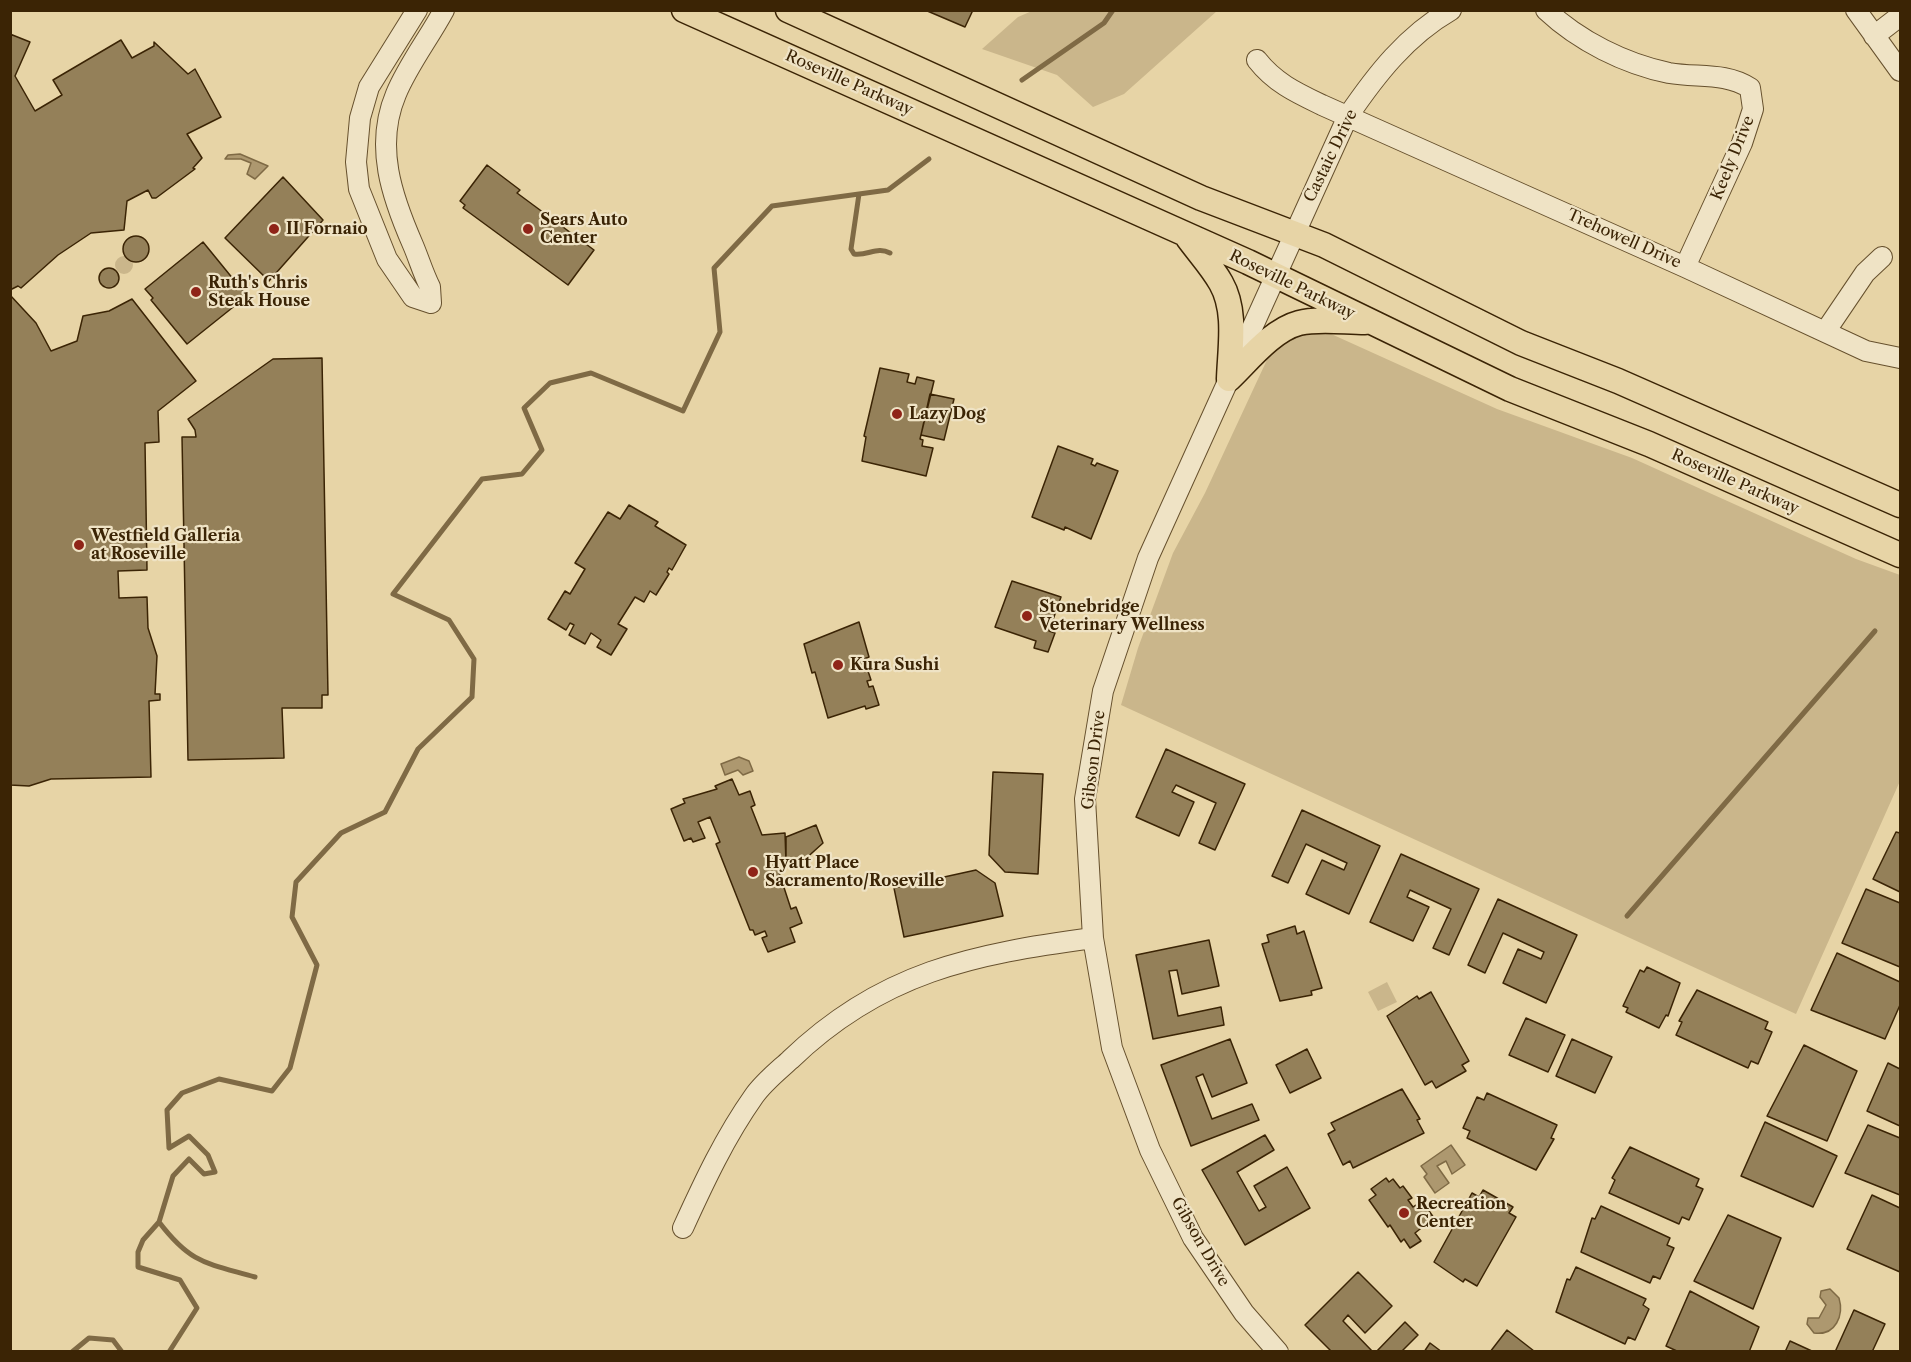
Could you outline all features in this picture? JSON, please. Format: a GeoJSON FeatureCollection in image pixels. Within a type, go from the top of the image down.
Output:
{"type":"FeatureCollection","features":[{"type":"Feature","properties":{"kind":"main road","name":"Roseville Parkway"},"geometry":{"type":"LineString","coordinates":[[684,10],[867,90],[1275,275],[1510,389],[1649,444],[1900,555]]}},
{"type":"Feature","properties":{"kind":"main road"},"geometry":{"type":"LineString","coordinates":[[788,10],[1201,198],[1294,232],[1521,343],[1618,381],[1900,505]]}},
{"type":"Feature","properties":{"kind":"main road"},"geometry":{"type":"LineString","coordinates":[[1186,236],[1221,282],[1226,294],[1231,315],[1229,379]]}},
{"type":"Feature","properties":{"kind":"main road"},"geometry":{"type":"LineString","coordinates":[[1229,379],[1279,333],[1296,324],[1370,322]]}},
{"type":"Feature","properties":{"kind":"street"},"geometry":{"type":"LineString","coordinates":[[417,10],[369,87],[357,136],[356,162],[359,189],[379,242],[412,297],[431,303],[430,287],[397,212],[390,189],[387,167],[388,137],[390,110],[396,94],[444,10]]}},
{"type":"Feature","properties":{"kind":"street","name":"Castaic Drive"},"geometry":{"type":"LineString","coordinates":[[1294,232],[1348,116],[1373,79],[1406,42],[1451,10]]}},
{"type":"Feature","properties":{"kind":"street","name":"Keely Drive"},"geometry":{"type":"LineString","coordinates":[[1546,10],[1583,39],[1624,59],[1668,73],[1735,78],[1750,88],[1753,109],[1742,143],[1685,267]]}},
{"type":"Feature","properties":{"kind":"street"},"geometry":{"type":"LineString","coordinates":[[1856,10],[1900,70]]}},
{"type":"Feature","properties":{"kind":"street"},"geometry":{"type":"LineString","coordinates":[[1874,36],[1900,16]]}},
{"type":"Feature","properties":{"kind":"street","name":"Trehowell Drive"},"geometry":{"type":"LineString","coordinates":[[1257,60],[1270,76],[1285,87],[1866,351],[1900,358]]}},
{"type":"Feature","properties":{"kind":"street","name":"Gibson Drive"},"geometry":{"type":"LineString","coordinates":[[1278,1352],[1254,1327],[1214,1272],[1193,1238],[1150,1150],[1112,1047],[1093,938],[1085,799],[1103,691],[1148,558],[1294,232]]}},
{"type":"Feature","properties":{"kind":"street"},"geometry":{"type":"LineString","coordinates":[[1825,332],[1865,273],[1882,257]]}},
{"type":"Feature","properties":{"kind":"street"},"geometry":{"type":"LineString","coordinates":[[683,1228],[714,1160],[756,1093],[823,1031],[888,990],[934,969],[1001,951],[1093,938]]}},
{"type":"Feature","properties":{"kind":"shaded area"},"geometry":{"type":"Polygon","coordinates":[[[1032,11],[1217,11],[1124,94],[1093,107],[1057,75],[982,49],[1018,17],[1032,11]]]}},
{"type":"Feature","properties":{"kind":"shaded area"},"geometry":{"type":"Polygon","coordinates":[[[240,154],[268,166],[255,179],[247,174],[251,163],[241,159],[225,159],[228,155],[240,154]]]}},
{"type":"Feature","properties":{"kind":"shaded area"},"geometry":{"type":"Polygon","coordinates":[[[120,256],[128,256],[133,261],[131,272],[120,274],[115,269],[115,261],[120,256]]]}},
{"type":"Feature","properties":{"kind":"shaded area"},"geometry":{"type":"Polygon","coordinates":[[[1313,329],[1329,333],[1497,409],[1632,458],[1856,559],[1900,575],[1900,781],[1796,1014],[1121,705],[1138,648],[1173,553],[1205,493],[1272,349],[1291,333],[1313,329]]]}},
{"type":"Feature","properties":{"kind":"shaded area"},"geometry":{"type":"Polygon","coordinates":[[[739,757],[749,761],[753,771],[743,775],[738,770],[725,775],[721,764],[739,757]]]}},
{"type":"Feature","properties":{"kind":"shaded area"},"geometry":{"type":"Polygon","coordinates":[[[1387,982],[1397,1002],[1378,1011],[1368,992],[1387,982]]]}},
{"type":"Feature","properties":{"kind":"shaded area"},"geometry":{"type":"Polygon","coordinates":[[[1451,1145],[1465,1165],[1452,1174],[1446,1161],[1437,1166],[1449,1183],[1435,1193],[1424,1177],[1427,1174],[1421,1166],[1451,1145]]]}},
{"type":"Feature","properties":{"kind":"shaded area"},"geometry":{"type":"Polygon","coordinates":[[[1830,1289],[1839,1298],[1840,1311],[1837,1323],[1828,1331],[1814,1333],[1807,1324],[1808,1318],[1819,1318],[1826,1305],[1820,1297],[1821,1291],[1830,1289]]]}},
{"type":"Feature","properties":{"kind":"building"},"geometry":{"type":"Polygon","coordinates":[[[925,10],[973,10],[965,27],[925,10]]]}},
{"type":"Feature","properties":{"kind":"building"},"geometry":{"type":"Polygon","coordinates":[[[10,34],[30,42],[15,76],[35,111],[62,95],[53,80],[121,40],[132,58],[154,46],[154,42],[188,74],[195,69],[221,117],[187,134],[202,158],[193,168],[195,169],[156,198],[152,198],[148,190],[127,201],[124,230],[91,233],[58,255],[21,288],[18,286],[10,290],[10,34]]]}},
{"type":"Feature","properties":{"kind":"building","name":"Sears Auto Center"},"geometry":{"type":"Polygon","coordinates":[[[487,165],[520,190],[517,193],[594,250],[568,285],[463,208],[465,205],[460,201],[487,165]]]}},
{"type":"Feature","properties":{"kind":"building","name":"II Fornaio"},"geometry":{"type":"Polygon","coordinates":[[[283,177],[323,220],[269,281],[225,238],[283,177]]]}},
{"type":"Feature","properties":{"kind":"building"},"geometry":{"type":"Polygon","coordinates":[[[136,236],[145,240],[149,249],[145,258],[136,262],[127,258],[123,249],[127,240],[136,236]]]}},
{"type":"Feature","properties":{"kind":"building","name":"Ruth's Chris Steak House"},"geometry":{"type":"Polygon","coordinates":[[[203,242],[247,296],[187,344],[151,300],[153,298],[145,289],[203,242]]]}},
{"type":"Feature","properties":{"kind":"building"},"geometry":{"type":"Polygon","coordinates":[[[109,268],[116,271],[119,278],[116,285],[109,288],[102,285],[99,278],[102,271],[109,268]]]}},
{"type":"Feature","properties":{"kind":"building","name":"Westfield Galleria at Roseville"},"geometry":{"type":"Polygon","coordinates":[[[10,295],[36,323],[51,351],[77,341],[83,316],[109,311],[132,299],[196,381],[158,411],[159,442],[145,443],[147,570],[118,571],[119,598],[147,597],[148,628],[157,656],[155,694],[160,694],[160,700],[149,701],[151,777],[51,779],[29,786],[10,785],[10,295]]]}},
{"type":"Feature","properties":{"kind":"building"},"geometry":{"type":"Polygon","coordinates":[[[322,358],[328,695],[322,695],[322,708],[282,708],[284,758],[188,760],[182,437],[196,437],[195,430],[188,419],[273,359],[322,358]]]}},
{"type":"Feature","properties":{"kind":"building","name":"Lazy Dog"},"geometry":{"type":"Polygon","coordinates":[[[880,368],[909,374],[907,382],[915,384],[917,377],[934,381],[920,439],[923,440],[922,446],[933,448],[926,476],[862,461],[866,437],[864,436],[880,368]]]}},
{"type":"Feature","properties":{"kind":"building"},"geometry":{"type":"Polygon","coordinates":[[[930,394],[954,399],[944,440],[921,435],[930,394]]]}},
{"type":"Feature","properties":{"kind":"building"},"geometry":{"type":"Polygon","coordinates":[[[1058,446],[1093,459],[1091,464],[1095,466],[1097,463],[1118,471],[1091,539],[1065,527],[1064,530],[1032,517],[1058,446]]]}},
{"type":"Feature","properties":{"kind":"building"},"geometry":{"type":"Polygon","coordinates":[[[629,505],[658,522],[655,526],[686,545],[672,570],[669,568],[667,572],[669,574],[656,595],[650,591],[644,602],[635,597],[618,624],[627,629],[611,655],[597,647],[601,640],[591,633],[585,644],[569,635],[574,625],[570,623],[566,630],[548,619],[565,591],[570,594],[585,569],[575,563],[608,512],[620,519],[629,505]]]}},
{"type":"Feature","properties":{"kind":"building","name":"Stonebridge Veterinary Wellness"},"geometry":{"type":"Polygon","coordinates":[[[1012,581],[1061,597],[1049,631],[1055,633],[1048,652],[1034,648],[1036,641],[995,627],[1012,581]]]}},
{"type":"Feature","properties":{"kind":"building","name":"Kura Sushi"},"geometry":{"type":"Polygon","coordinates":[[[859,622],[869,657],[864,659],[871,680],[867,681],[869,687],[873,686],[879,705],[866,709],[865,706],[828,718],[815,672],[812,673],[804,644],[859,622]]]}},
{"type":"Feature","properties":{"kind":"building"},"geometry":{"type":"Polygon","coordinates":[[[1166,749],[1245,784],[1215,850],[1199,843],[1216,803],[1176,785],[1172,792],[1194,802],[1179,836],[1136,817],[1166,749]]]}},
{"type":"Feature","properties":{"kind":"building"},"geometry":{"type":"Polygon","coordinates":[[[993,772],[1043,774],[1038,874],[1005,872],[989,855],[993,772]]]}},
{"type":"Feature","properties":{"kind":"building","name":"Hyatt Place Sacramento/Roseville"},"geometry":{"type":"Polygon","coordinates":[[[732,779],[739,795],[750,791],[755,805],[751,807],[762,835],[785,833],[786,863],[776,863],[791,909],[796,907],[802,923],[790,928],[795,942],[768,952],[762,938],[767,936],[765,931],[755,935],[753,930],[750,930],[716,844],[720,842],[710,817],[698,822],[705,838],[693,842],[691,838],[684,841],[671,809],[685,803],[683,799],[717,789],[715,786],[732,779]]]}},
{"type":"Feature","properties":{"kind":"building"},"geometry":{"type":"Polygon","coordinates":[[[1302,810],[1380,846],[1349,914],[1306,894],[1322,860],[1344,870],[1347,863],[1306,844],[1288,883],[1272,876],[1302,810]]]}},
{"type":"Feature","properties":{"kind":"building"},"geometry":{"type":"Polygon","coordinates":[[[816,825],[823,843],[802,862],[786,863],[786,837],[816,825]]]}},
{"type":"Feature","properties":{"kind":"building"},"geometry":{"type":"Polygon","coordinates":[[[1896,832],[1900,833],[1900,892],[1873,879],[1896,832]]]}},
{"type":"Feature","properties":{"kind":"building"},"geometry":{"type":"Polygon","coordinates":[[[1401,854],[1479,889],[1449,955],[1433,948],[1451,909],[1410,890],[1407,897],[1429,907],[1413,941],[1370,922],[1401,854]]]}},
{"type":"Feature","properties":{"kind":"building"},"geometry":{"type":"Polygon","coordinates":[[[976,870],[995,883],[1003,916],[904,937],[894,888],[976,870]]]}},
{"type":"Feature","properties":{"kind":"building"},"geometry":{"type":"Polygon","coordinates":[[[1866,889],[1900,903],[1900,967],[1842,943],[1866,889]]]}},
{"type":"Feature","properties":{"kind":"building"},"geometry":{"type":"Polygon","coordinates":[[[1498,899],[1577,935],[1546,1003],[1503,983],[1518,949],[1541,959],[1544,952],[1503,933],[1485,973],[1468,965],[1498,899]]]}},
{"type":"Feature","properties":{"kind":"building"},"geometry":{"type":"Polygon","coordinates":[[[1295,926],[1297,934],[1304,931],[1322,988],[1311,991],[1312,995],[1280,1001],[1262,944],[1269,942],[1267,935],[1295,926]]]}},
{"type":"Feature","properties":{"kind":"building"},"geometry":{"type":"Polygon","coordinates":[[[1209,940],[1219,986],[1182,994],[1177,970],[1169,971],[1178,1016],[1221,1007],[1224,1025],[1153,1039],[1136,955],[1209,940]]]}},
{"type":"Feature","properties":{"kind":"building"},"geometry":{"type":"Polygon","coordinates":[[[1837,953],[1900,982],[1900,1005],[1885,1039],[1811,1010],[1837,953]]]}},
{"type":"Feature","properties":{"kind":"building"},"geometry":{"type":"Polygon","coordinates":[[[1647,967],[1680,983],[1668,1016],[1666,1015],[1659,1028],[1626,1012],[1628,1008],[1623,1006],[1640,970],[1644,972],[1647,967]]]}},
{"type":"Feature","properties":{"kind":"building"},"geometry":{"type":"Polygon","coordinates":[[[1697,990],[1768,1022],[1765,1029],[1772,1032],[1758,1064],[1751,1061],[1748,1068],[1676,1035],[1682,1022],[1679,1021],[1697,990]]]}},
{"type":"Feature","properties":{"kind":"building"},"geometry":{"type":"Polygon","coordinates":[[[1431,992],[1469,1061],[1462,1065],[1466,1071],[1436,1088],[1432,1081],[1425,1085],[1387,1016],[1417,996],[1419,999],[1431,992]]]}},
{"type":"Feature","properties":{"kind":"building"},"geometry":{"type":"Polygon","coordinates":[[[1526,1018],[1565,1035],[1548,1072],[1509,1055],[1526,1018]]]}},
{"type":"Feature","properties":{"kind":"building"},"geometry":{"type":"Polygon","coordinates":[[[1230,1039],[1247,1083],[1212,1097],[1203,1074],[1196,1077],[1212,1119],[1252,1104],[1259,1120],[1191,1146],[1161,1065],[1230,1039]]]}},
{"type":"Feature","properties":{"kind":"building"},"geometry":{"type":"Polygon","coordinates":[[[1572,1039],[1612,1057],[1595,1093],[1556,1076],[1572,1039]]]}},
{"type":"Feature","properties":{"kind":"building"},"geometry":{"type":"Polygon","coordinates":[[[1804,1045],[1857,1071],[1827,1141],[1767,1116],[1804,1045]]]}},
{"type":"Feature","properties":{"kind":"building"},"geometry":{"type":"Polygon","coordinates":[[[1307,1049],[1321,1078],[1290,1093],[1276,1065],[1307,1049]]]}},
{"type":"Feature","properties":{"kind":"building"},"geometry":{"type":"Polygon","coordinates":[[[1888,1063],[1900,1069],[1900,1126],[1867,1111],[1888,1063]]]}},
{"type":"Feature","properties":{"kind":"building"},"geometry":{"type":"Polygon","coordinates":[[[1402,1089],[1420,1119],[1417,1120],[1424,1133],[1353,1168],[1350,1161],[1343,1165],[1328,1134],[1335,1130],[1331,1123],[1402,1089]]]}},
{"type":"Feature","properties":{"kind":"building"},"geometry":{"type":"Polygon","coordinates":[[[1487,1093],[1557,1125],[1551,1138],[1554,1139],[1536,1170],[1467,1138],[1470,1131],[1463,1128],[1477,1097],[1484,1100],[1487,1093]]]}},
{"type":"Feature","properties":{"kind":"building"},"geometry":{"type":"Polygon","coordinates":[[[1765,1122],[1837,1156],[1813,1207],[1741,1176],[1765,1122]]]}},
{"type":"Feature","properties":{"kind":"building"},"geometry":{"type":"Polygon","coordinates":[[[1868,1125],[1900,1138],[1900,1195],[1845,1173],[1868,1125]]]}},
{"type":"Feature","properties":{"kind":"building"},"geometry":{"type":"Polygon","coordinates":[[[1265,1135],[1274,1150],[1237,1172],[1259,1211],[1266,1207],[1254,1186],[1287,1167],[1310,1208],[1245,1245],[1202,1170],[1265,1135]]]}},
{"type":"Feature","properties":{"kind":"building"},"geometry":{"type":"Polygon","coordinates":[[[1630,1147],[1699,1179],[1696,1186],[1703,1189],[1689,1220],[1682,1217],[1679,1224],[1609,1193],[1615,1180],[1612,1178],[1630,1147]]]}},
{"type":"Feature","properties":{"kind":"building","name":"Recreation Center"},"geometry":{"type":"Polygon","coordinates":[[[1386,1178],[1389,1182],[1393,1179],[1400,1188],[1403,1186],[1412,1198],[1408,1200],[1413,1207],[1422,1201],[1434,1218],[1415,1233],[1421,1241],[1410,1248],[1404,1239],[1401,1242],[1390,1225],[1388,1227],[1369,1200],[1376,1195],[1371,1189],[1386,1178]]]}},
{"type":"Feature","properties":{"kind":"building"},"geometry":{"type":"Polygon","coordinates":[[[1483,1190],[1513,1207],[1509,1213],[1516,1217],[1477,1286],[1465,1279],[1463,1282],[1434,1262],[1472,1193],[1479,1197],[1483,1190]]]}},
{"type":"Feature","properties":{"kind":"building"},"geometry":{"type":"Polygon","coordinates":[[[1872,1195],[1900,1208],[1900,1272],[1847,1249],[1872,1195]]]}},
{"type":"Feature","properties":{"kind":"building"},"geometry":{"type":"Polygon","coordinates":[[[1601,1206],[1670,1238],[1667,1245],[1674,1248],[1660,1279],[1653,1276],[1650,1283],[1581,1252],[1592,1218],[1595,1219],[1601,1206]]]}},
{"type":"Feature","properties":{"kind":"building"},"geometry":{"type":"Polygon","coordinates":[[[1728,1215],[1781,1238],[1753,1309],[1694,1281],[1728,1215]]]}},
{"type":"Feature","properties":{"kind":"building"},"geometry":{"type":"Polygon","coordinates":[[[1576,1267],[1646,1299],[1643,1305],[1649,1309],[1635,1340],[1628,1337],[1625,1344],[1556,1312],[1567,1279],[1570,1280],[1576,1267]]]}},
{"type":"Feature","properties":{"kind":"building"},"geometry":{"type":"Polygon","coordinates":[[[1358,1272],[1392,1306],[1365,1333],[1348,1315],[1343,1321],[1373,1352],[1332,1352],[1305,1325],[1358,1272]]]}},
{"type":"Feature","properties":{"kind":"building"},"geometry":{"type":"Polygon","coordinates":[[[1690,1291],[1759,1327],[1749,1352],[1679,1352],[1666,1346],[1690,1291]]]}},
{"type":"Feature","properties":{"kind":"building"},"geometry":{"type":"Polygon","coordinates":[[[1854,1310],[1885,1324],[1872,1352],[1835,1352],[1854,1310]]]}},
{"type":"Feature","properties":{"kind":"building"},"geometry":{"type":"Polygon","coordinates":[[[1405,1322],[1418,1335],[1401,1352],[1376,1352],[1405,1322]]]}},
{"type":"Feature","properties":{"kind":"building"},"geometry":{"type":"Polygon","coordinates":[[[1507,1330],[1534,1351],[1490,1352],[1507,1330]]]}},
{"type":"Feature","properties":{"kind":"building"},"geometry":{"type":"Polygon","coordinates":[[[1790,1341],[1814,1352],[1785,1352],[1790,1341]]]}},
{"type":"Feature","properties":{"kind":"building"},"geometry":{"type":"Polygon","coordinates":[[[1430,1343],[1442,1352],[1424,1352],[1430,1343]]]}},
{"type":"Feature","properties":{"kind":"waterway"},"geometry":{"type":"LineString","coordinates":[[1022,80],[1104,23],[1113,10]]}},
{"type":"Feature","properties":{"kind":"waterway"},"geometry":{"type":"LineString","coordinates":[[169,1352],[197,1308],[180,1280],[138,1267],[138,1252],[143,1240],[159,1222],[173,1176],[189,1159],[204,1174],[215,1172],[208,1155],[189,1136],[169,1148],[167,1110],[182,1093],[219,1079],[272,1091],[290,1068],[317,965],[292,917],[296,882],[341,833],[385,812],[418,749],[472,697],[474,659],[449,620],[393,594],[482,479],[522,474],[542,450],[524,408],[550,383],[591,373],[683,411],[720,332],[714,268],[772,206],[888,190],[929,159]]}},
{"type":"Feature","properties":{"kind":"waterway"},"geometry":{"type":"LineString","coordinates":[[859,194],[851,249],[854,254],[881,250],[890,253]]}},
{"type":"Feature","properties":{"kind":"waterway"},"geometry":{"type":"LineString","coordinates":[[1627,916],[1875,631]]}},
{"type":"Feature","properties":{"kind":"waterway"},"geometry":{"type":"LineString","coordinates":[[159,1222],[181,1246],[201,1260],[255,1277]]}},
{"type":"Feature","properties":{"kind":"waterway"},"geometry":{"type":"LineString","coordinates":[[72,1352],[89,1338],[113,1340],[122,1352]]}},
{"type":"Feature","properties":{"kind":"place","name":"II Fornaio"},"geometry":{"type":"Point","coordinates":[274,229]}},
{"type":"Feature","properties":{"kind":"place","name":"Sears Auto Center"},"geometry":{"type":"Point","coordinates":[528,229]}},
{"type":"Feature","properties":{"kind":"place","name":"Ruth's Chris Steak House"},"geometry":{"type":"Point","coordinates":[196,292]}},
{"type":"Feature","properties":{"kind":"place","name":"Lazy Dog"},"geometry":{"type":"Point","coordinates":[897,414]}},
{"type":"Feature","properties":{"kind":"place","name":"Westfield Galleria at Roseville"},"geometry":{"type":"Point","coordinates":[79,545]}},
{"type":"Feature","properties":{"kind":"place","name":"Stonebridge Veterinary Wellness"},"geometry":{"type":"Point","coordinates":[1027,616]}},
{"type":"Feature","properties":{"kind":"place","name":"Kura Sushi"},"geometry":{"type":"Point","coordinates":[838,665]}},
{"type":"Feature","properties":{"kind":"place","name":"Hyatt Place Sacramento/Roseville"},"geometry":{"type":"Point","coordinates":[753,872]}},
{"type":"Feature","properties":{"kind":"place","name":"Recreation Center"},"geometry":{"type":"Point","coordinates":[1404,1213]}}]}
